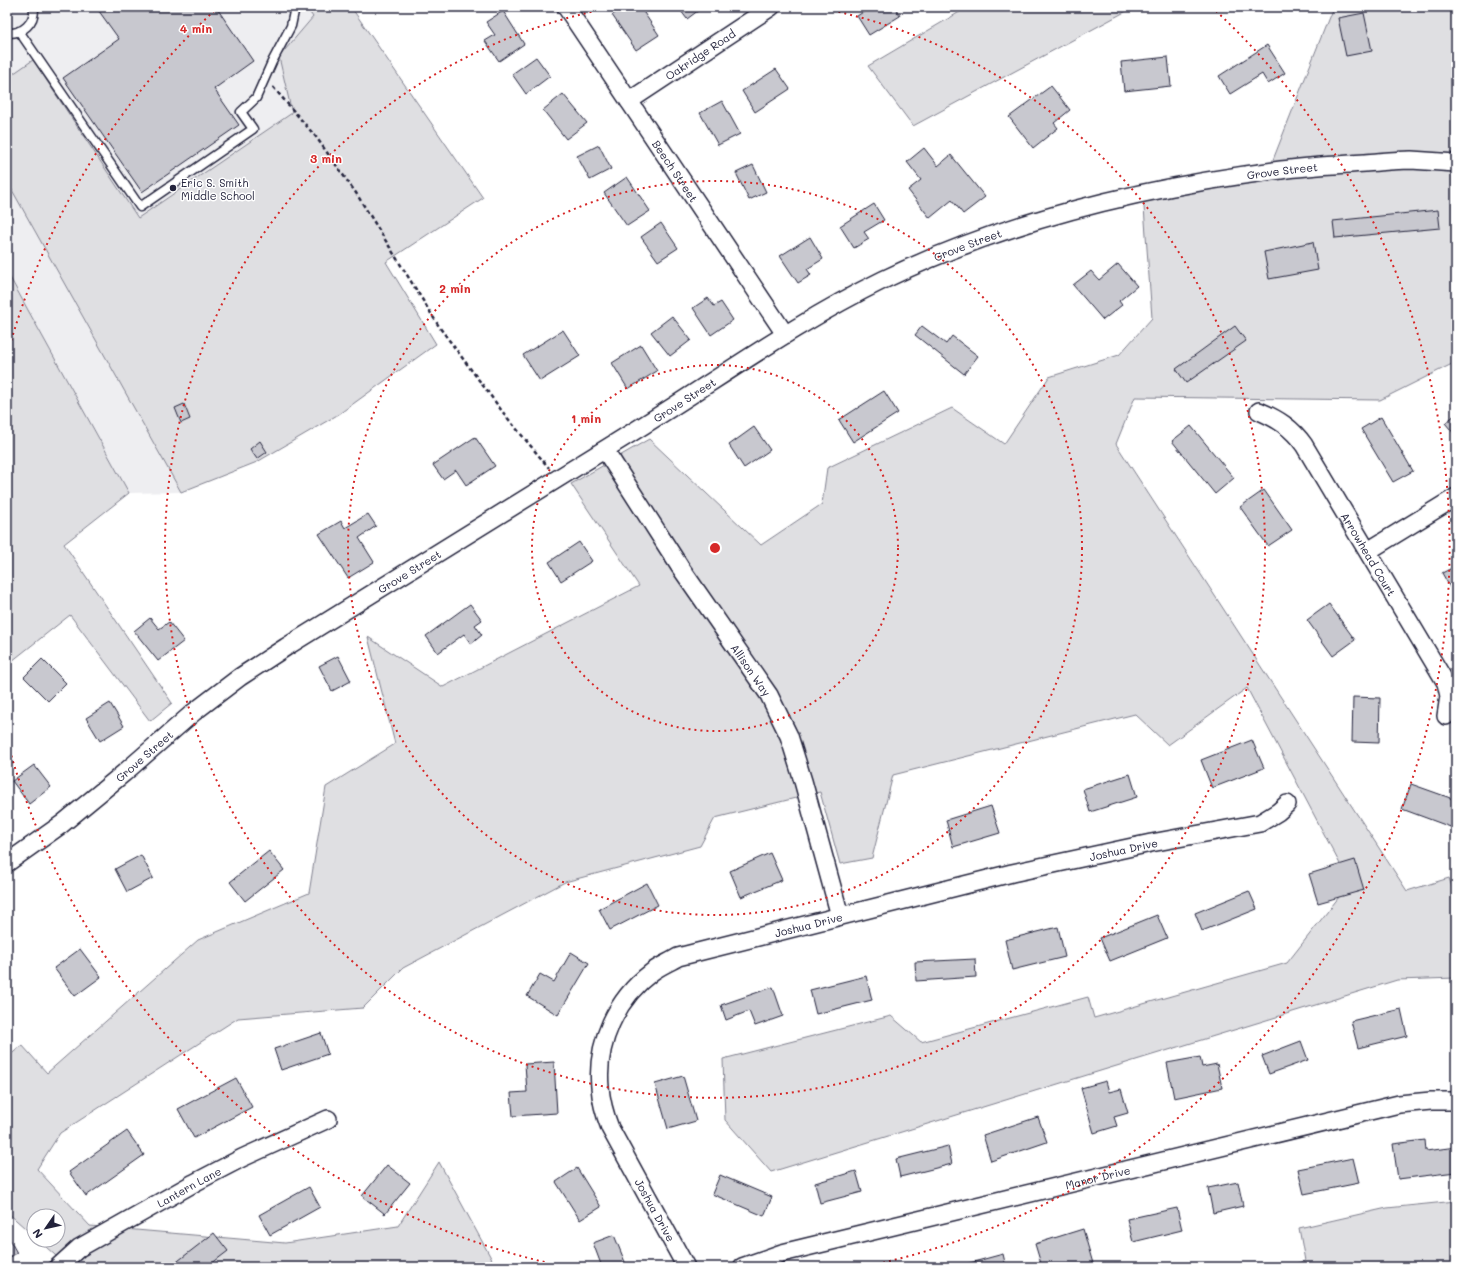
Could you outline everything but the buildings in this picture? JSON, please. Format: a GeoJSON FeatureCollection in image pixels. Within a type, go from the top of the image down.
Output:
{"type":"FeatureCollection","features":[{"type":"Feature","properties":{"kind":"street","name":"Beech Street"},"geometry":{"type":"LineString","coordinates":[[566,7],[785,334]]}},
{"type":"Feature","properties":{"kind":"street","name":"Oakridge Road"},"geometry":{"type":"LineString","coordinates":[[629,102],[770,7]]}},
{"type":"Feature","properties":{"kind":"street","name":"Grove Street"},"geometry":{"type":"LineString","coordinates":[[7,863],[62,824],[124,773],[194,712],[240,677],[605,450],[785,334],[883,280],[934,257],[985,237],[1022,225],[1090,205],[1194,183],[1241,175],[1312,166],[1408,160],[1456,163]]}},
{"type":"Feature","properties":{"kind":"street","name":"Arrowhead Court"},"geometry":{"type":"LineString","coordinates":[[1259,411],[1279,420],[1300,439],[1446,683],[1450,696],[1446,716]]}},
{"type":"Feature","properties":{"kind":"street","name":"Allison Way"},"geometry":{"type":"LineString","coordinates":[[605,450],[680,567],[769,695],[792,743],[840,916]]}},
{"type":"Feature","properties":{"kind":"street"},"geometry":{"type":"LineString","coordinates":[[1368,551],[1456,497]]}},
{"type":"Feature","properties":{"kind":"street","name":"Joshua Drive"},"geometry":{"type":"LineString","coordinates":[[686,1267],[610,1128],[603,1109],[600,1087],[600,1064],[603,1044],[610,1023],[620,1006],[636,986],[652,972],[678,957],[1012,873],[1151,843],[1260,823],[1278,812],[1287,804]]}},
{"type":"Feature","properties":{"kind":"street","name":"Manor Drive"},"geometry":{"type":"LineString","coordinates":[[742,1267],[782,1253],[1399,1104],[1430,1101],[1456,1101]]}},
{"type":"Feature","properties":{"kind":"street","name":"Lantern Lane"},"geometry":{"type":"LineString","coordinates":[[58,1267],[79,1248],[194,1183],[242,1158],[328,1119]]}},
{"type":"Feature","properties":{"kind":"lane"},"geometry":{"type":"LineString","coordinates":[[7,33],[14,34],[28,26],[34,15],[34,7]]}},
{"type":"Feature","properties":{"kind":"lane"},"geometry":{"type":"LineString","coordinates":[[19,31],[140,208],[253,129],[241,112],[256,98],[291,26],[295,7]]}},
{"type":"Feature","properties":{"kind":"path"},"geometry":{"type":"LineString","coordinates":[[265,78],[316,137],[356,193],[440,328],[506,416],[530,443],[557,480]]}},
{"type":"Feature","properties":{"kind":"shaded area","name":"Eric S. Smith Middle School"},"geometry":{"type":"Polygon","coordinates":[[[7,7],[306,7],[313,17],[279,57],[292,113],[436,344],[339,414],[257,462],[181,492],[129,493],[7,271],[7,7]]]}},
{"type":"Feature","properties":{"kind":"shaded area","name":"Eric S. Smith Middle School"},"geometry":{"type":"Polygon","coordinates":[[[306,7],[351,7],[483,198],[386,262],[436,344],[339,414],[257,462],[181,492],[7,181],[7,78],[33,60],[138,218],[292,113],[279,57],[313,17],[306,7]]]}},
{"type":"Feature","properties":{"kind":"shaded area"},"geometry":{"type":"Polygon","coordinates":[[[968,7],[1134,7],[913,126],[868,66],[968,7]]]}},
{"type":"Feature","properties":{"kind":"shaded area"},"geometry":{"type":"Polygon","coordinates":[[[1333,7],[1456,7],[1456,362],[1380,400],[1135,397],[1116,444],[1407,891],[1449,878],[1456,899],[1456,978],[1397,980],[771,1172],[725,1120],[723,1059],[891,1016],[921,1042],[1088,997],[1094,1018],[1287,963],[1350,883],[1247,688],[1168,745],[1135,714],[893,775],[872,858],[840,864],[820,792],[715,818],[700,846],[565,882],[403,968],[363,1008],[238,1018],[60,1133],[37,1169],[90,1226],[285,1243],[398,1226],[439,1162],[496,1267],[65,1267],[47,1248],[66,1248],[66,1208],[26,1208],[26,1229],[7,1212],[7,1058],[22,1045],[47,1073],[198,940],[309,893],[326,787],[395,744],[368,637],[443,687],[639,586],[571,484],[649,439],[761,545],[822,504],[827,468],[952,408],[1004,444],[1049,377],[1119,355],[1152,318],[1143,193],[1269,170],[1333,7]]]}},
{"type":"Feature","properties":{"kind":"shaded area"},"geometry":{"type":"Polygon","coordinates":[[[7,272],[129,493],[64,544],[172,703],[150,721],[70,615],[7,665],[7,272]]]}},
{"type":"Feature","properties":{"kind":"shaded area"},"geometry":{"type":"Polygon","coordinates":[[[1456,1201],[1456,1267],[1286,1267],[1305,1261],[1299,1228],[1387,1208],[1456,1201]]]}},
{"type":"Feature","properties":{"kind":"place","name":"Eric S. Smith Middle School"},"geometry":{"type":"Point","coordinates":[173,188]}}]}
